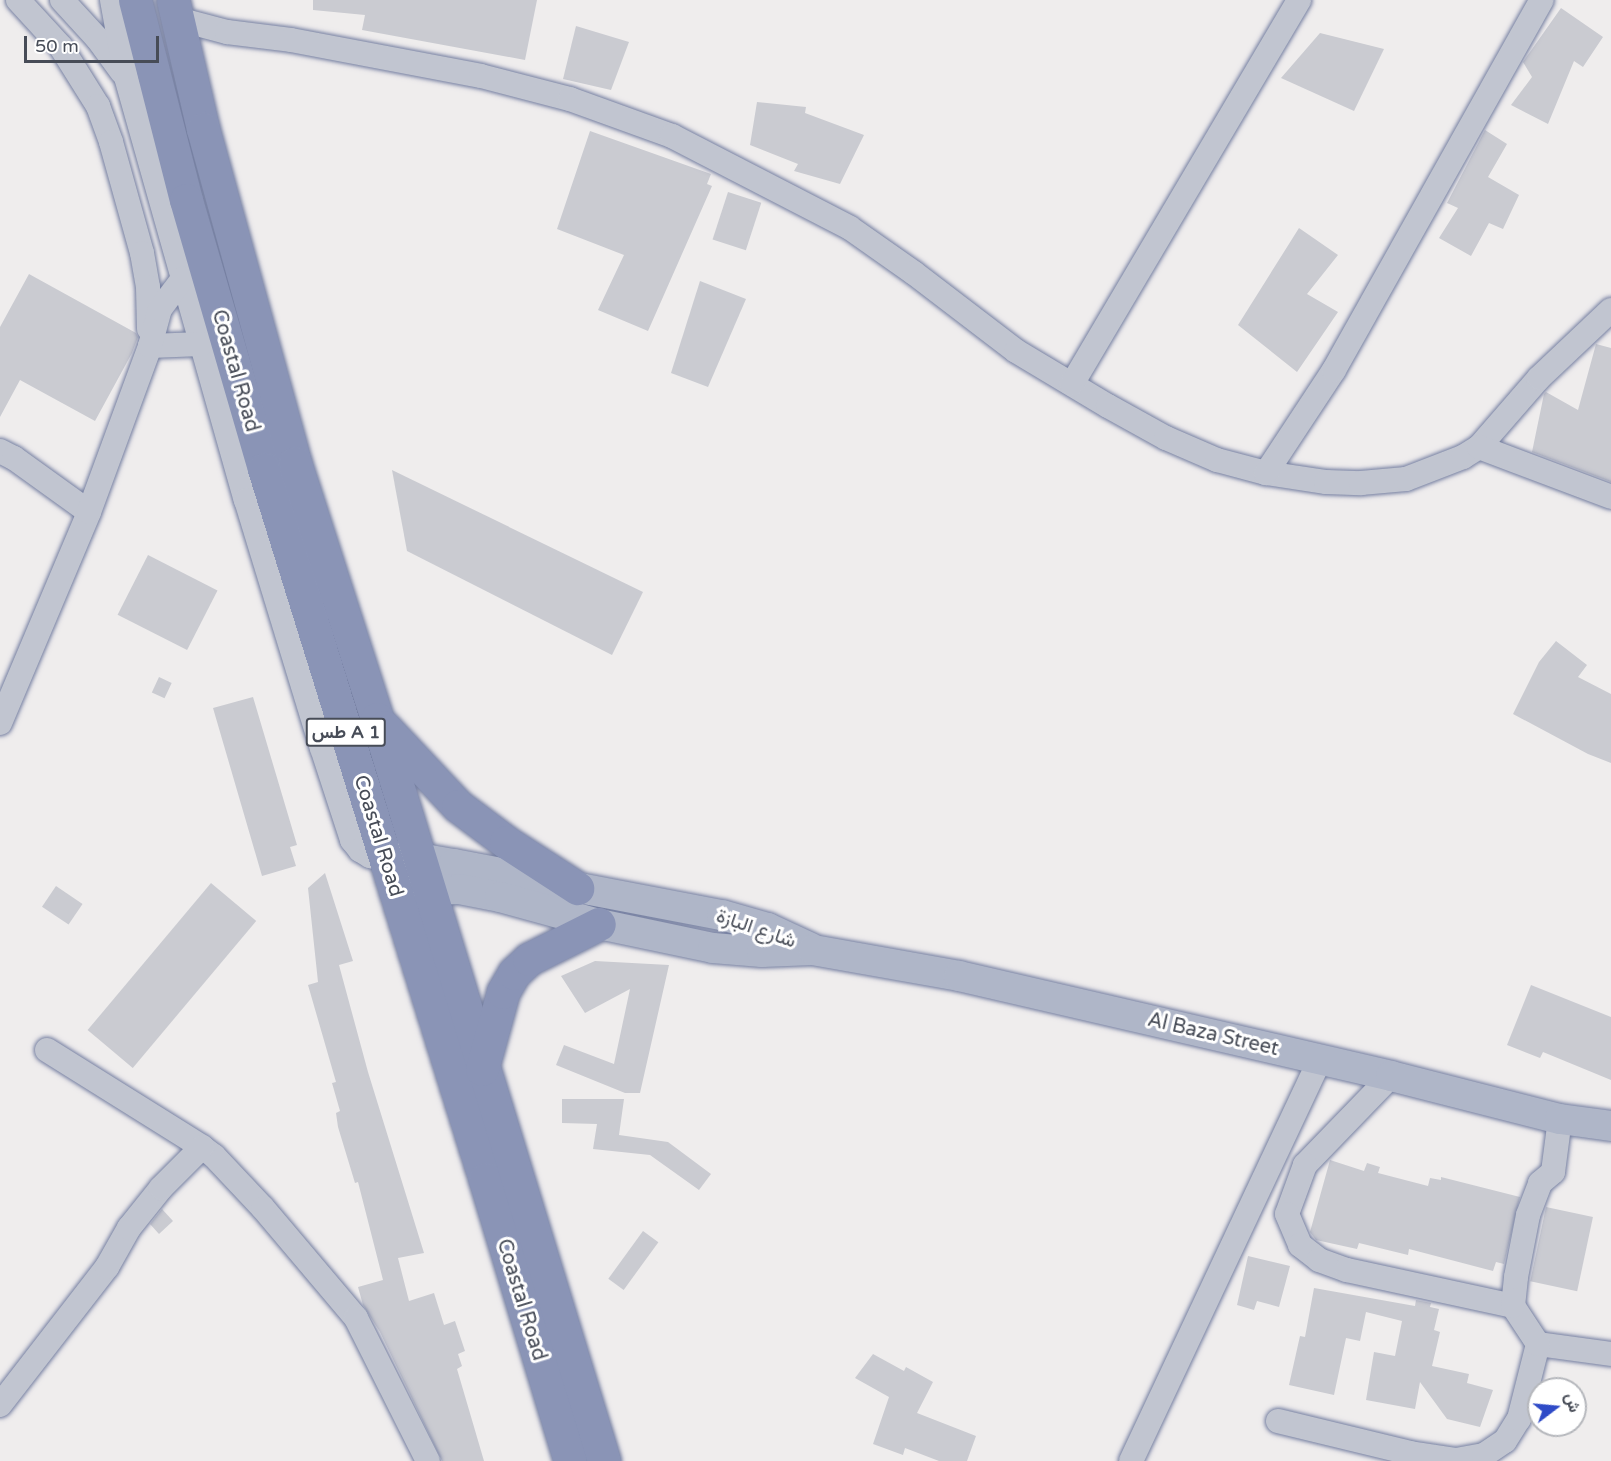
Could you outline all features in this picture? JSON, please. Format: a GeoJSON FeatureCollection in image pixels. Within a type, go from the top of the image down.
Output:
{"type":"FeatureCollection","features":[{"type":"Feature","properties":{"kind":"highway","name":"Coastal Road"},"geometry":{"type":"LineString","coordinates":[[135,0],[173,152],[257,447],[570,1461]]}},
{"type":"Feature","properties":{"kind":"highway","name":"Coastal Road"},"geometry":{"type":"LineString","coordinates":[[176,9],[203,129],[295,463],[377,719],[482,1069],[604,1461]]}},
{"type":"Feature","properties":{"kind":"highway"},"geometry":{"type":"LineString","coordinates":[[377,719],[458,806],[506,842],[577,888]]}},
{"type":"Feature","properties":{"kind":"highway"},"geometry":{"type":"LineString","coordinates":[[482,1069],[503,992],[514,973],[529,959],[599,924]]}},
{"type":"Feature","properties":{"kind":"main road","name":"شارع البازة"},"geometry":{"type":"LineString","coordinates":[[385,858],[419,858],[722,915],[768,928],[813,950]]}},
{"type":"Feature","properties":{"kind":"main road","name":"شارع البازة"},"geometry":{"type":"LineString","coordinates":[[395,892],[459,889],[500,897],[599,924],[713,948],[762,952],[813,950]]}},
{"type":"Feature","properties":{"kind":"main road","name":"Al Baza Street"},"geometry":{"type":"LineString","coordinates":[[813,950],[960,976],[1391,1076],[1560,1119],[1611,1126]]}},
{"type":"Feature","properties":{"kind":"street"},"geometry":{"type":"LineString","coordinates":[[18,0],[61,47],[98,106],[111,142],[142,253],[148,287],[150,346]]}},
{"type":"Feature","properties":{"kind":"street"},"geometry":{"type":"LineString","coordinates":[[62,0],[97,38],[126,77]]}},
{"type":"Feature","properties":{"kind":"street"},"geometry":{"type":"LineString","coordinates":[[112,0],[126,77],[201,344],[277,602],[352,840],[360,850],[370,856],[385,858]]}},
{"type":"Feature","properties":{"kind":"street"},"geometry":{"type":"LineString","coordinates":[[1072,384],[1299,0]]}},
{"type":"Feature","properties":{"kind":"street"},"geometry":{"type":"LineString","coordinates":[[1266,473],[1334,370],[1542,0]]}},
{"type":"Feature","properties":{"kind":"street"},"geometry":{"type":"LineString","coordinates":[[176,9],[228,32],[291,40],[482,76],[570,99],[672,136],[850,228],[914,273],[1016,351],[1166,438],[1217,460],[1266,473],[1326,482],[1361,483],[1406,479],[1437,469],[1479,447],[1539,378],[1611,310]]}},
{"type":"Feature","properties":{"kind":"street"},"geometry":{"type":"LineString","coordinates":[[0,723],[89,512],[150,346],[160,309],[183,279]]}},
{"type":"Feature","properties":{"kind":"street"},"geometry":{"type":"LineString","coordinates":[[150,346],[201,344]]}},
{"type":"Feature","properties":{"kind":"street"},"geometry":{"type":"LineString","coordinates":[[1479,447],[1611,497]]}},
{"type":"Feature","properties":{"kind":"street"},"geometry":{"type":"LineString","coordinates":[[0,451],[14,458],[89,512]]}},
{"type":"Feature","properties":{"kind":"street"},"geometry":{"type":"LineString","coordinates":[[47,1050],[202,1147],[214,1156],[263,1208],[356,1318],[428,1461]]}},
{"type":"Feature","properties":{"kind":"street"},"geometry":{"type":"LineString","coordinates":[[1131,1461],[1320,1060]]}},
{"type":"Feature","properties":{"kind":"street"},"geometry":{"type":"LineString","coordinates":[[1391,1076],[1305,1165],[1287,1214],[1300,1245],[1319,1260],[1347,1270],[1513,1306]]}},
{"type":"Feature","properties":{"kind":"street"},"geometry":{"type":"LineString","coordinates":[[1278,1421],[1410,1453],[1456,1460],[1484,1455],[1505,1441],[1519,1419],[1538,1344],[1513,1306],[1528,1215],[1540,1183],[1553,1172],[1560,1119]]}},
{"type":"Feature","properties":{"kind":"street"},"geometry":{"type":"LineString","coordinates":[[0,1405],[107,1267],[129,1228],[161,1188],[202,1147]]}},
{"type":"Feature","properties":{"kind":"street"},"geometry":{"type":"LineString","coordinates":[[1538,1344],[1611,1354]]}},
{"type":"Feature","properties":{"kind":"building"},"geometry":{"type":"Polygon","coordinates":[[[313,0],[537,0],[525,60],[362,30],[365,15],[313,10],[313,0]]]}},
{"type":"Feature","properties":{"kind":"building"},"geometry":{"type":"Polygon","coordinates":[[[1561,8],[1603,37],[1583,67],[1574,61],[1548,124],[1511,105],[1532,77],[1523,62],[1561,8]]]}},
{"type":"Feature","properties":{"kind":"building"},"geometry":{"type":"Polygon","coordinates":[[[576,26],[629,42],[611,90],[563,79],[576,26]]]}},
{"type":"Feature","properties":{"kind":"building"},"geometry":{"type":"Polygon","coordinates":[[[1320,33],[1384,49],[1354,111],[1281,78],[1320,33]]]}},
{"type":"Feature","properties":{"kind":"building"},"geometry":{"type":"Polygon","coordinates":[[[757,102],[806,107],[805,113],[864,135],[840,184],[794,171],[798,164],[750,145],[757,102]]]}},
{"type":"Feature","properties":{"kind":"building"},"geometry":{"type":"Polygon","coordinates":[[[1485,130],[1507,144],[1488,177],[1519,195],[1503,229],[1489,223],[1471,256],[1439,238],[1458,208],[1447,203],[1485,130]]]}},
{"type":"Feature","properties":{"kind":"building"},"geometry":{"type":"Polygon","coordinates":[[[590,131],[711,174],[707,184],[712,186],[648,331],[598,310],[624,255],[557,229],[590,131]]]}},
{"type":"Feature","properties":{"kind":"building"},"geometry":{"type":"Polygon","coordinates":[[[728,192],[761,203],[746,250],[713,240],[728,192]]]}},
{"type":"Feature","properties":{"kind":"building"},"geometry":{"type":"Polygon","coordinates":[[[1299,228],[1338,255],[1307,294],[1338,312],[1297,372],[1238,325],[1299,228]]]}},
{"type":"Feature","properties":{"kind":"building"},"geometry":{"type":"Polygon","coordinates":[[[29,274],[136,333],[138,337],[132,353],[95,421],[20,380],[0,417],[0,327],[29,274]]]}},
{"type":"Feature","properties":{"kind":"building"},"geometry":{"type":"Polygon","coordinates":[[[700,281],[746,299],[708,387],[671,373],[700,281]]]}},
{"type":"Feature","properties":{"kind":"building"},"geometry":{"type":"Polygon","coordinates":[[[1596,344],[1611,348],[1611,482],[1532,452],[1544,394],[1546,392],[1578,410],[1596,344]]]}},
{"type":"Feature","properties":{"kind":"building"},"geometry":{"type":"Polygon","coordinates":[[[392,470],[643,592],[612,655],[407,551],[392,470]]]}},
{"type":"Feature","properties":{"kind":"building"},"geometry":{"type":"Polygon","coordinates":[[[148,555],[217,590],[187,650],[118,615],[148,555]]]}},
{"type":"Feature","properties":{"kind":"building"},"geometry":{"type":"Polygon","coordinates":[[[1556,641],[1587,665],[1578,677],[1611,694],[1611,763],[1588,754],[1513,714],[1539,662],[1556,641]]]}},
{"type":"Feature","properties":{"kind":"building"},"geometry":{"type":"Polygon","coordinates":[[[159,677],[172,683],[165,698],[152,692],[159,677]]]}},
{"type":"Feature","properties":{"kind":"building"},"geometry":{"type":"Polygon","coordinates":[[[253,697],[297,845],[290,847],[296,866],[262,876],[213,708],[253,697]]]}},
{"type":"Feature","properties":{"kind":"building"},"geometry":{"type":"Polygon","coordinates":[[[325,873],[353,961],[339,965],[368,1072],[424,1253],[398,1258],[409,1301],[434,1293],[444,1325],[455,1321],[465,1351],[458,1354],[462,1366],[457,1369],[484,1461],[442,1461],[380,1332],[363,1305],[358,1287],[383,1280],[358,1182],[355,1183],[338,1127],[336,1113],[340,1111],[332,1083],[336,1082],[308,985],[318,982],[308,888],[325,873]]]}},
{"type":"Feature","properties":{"kind":"building"},"geometry":{"type":"Polygon","coordinates":[[[211,883],[256,921],[133,1068],[88,1030],[211,883]]]}},
{"type":"Feature","properties":{"kind":"building"},"geometry":{"type":"Polygon","coordinates":[[[56,886],[83,904],[69,925],[42,907],[56,886]]]}},
{"type":"Feature","properties":{"kind":"building"},"geometry":{"type":"Polygon","coordinates":[[[595,961],[669,965],[640,1093],[625,1093],[556,1065],[564,1045],[614,1064],[630,989],[585,1013],[561,976],[595,961]]]}},
{"type":"Feature","properties":{"kind":"building"},"geometry":{"type":"Polygon","coordinates":[[[1531,985],[1611,1017],[1611,1080],[1543,1052],[1540,1058],[1507,1045],[1531,985]]]}},
{"type":"Feature","properties":{"kind":"building"},"geometry":{"type":"Polygon","coordinates":[[[562,1099],[624,1099],[619,1135],[668,1142],[711,1174],[699,1190],[650,1155],[593,1149],[597,1124],[562,1123],[562,1099]]]}},
{"type":"Feature","properties":{"kind":"building"},"geometry":{"type":"Polygon","coordinates":[[[1330,1160],[1364,1171],[1367,1163],[1380,1167],[1378,1173],[1428,1186],[1430,1178],[1441,1180],[1441,1177],[1520,1197],[1504,1264],[1496,1262],[1493,1271],[1409,1249],[1408,1255],[1359,1243],[1357,1249],[1316,1240],[1310,1232],[1330,1160]]]}},
{"type":"Feature","properties":{"kind":"building"},"geometry":{"type":"Polygon","coordinates":[[[1546,1207],[1593,1217],[1577,1291],[1530,1281],[1546,1207]]]}},
{"type":"Feature","properties":{"kind":"building"},"geometry":{"type":"Polygon","coordinates":[[[162,1209],[173,1221],[159,1234],[150,1224],[162,1209]]]}},
{"type":"Feature","properties":{"kind":"building"},"geometry":{"type":"Polygon","coordinates":[[[643,1231],[658,1242],[624,1290],[608,1279],[643,1231]]]}},
{"type":"Feature","properties":{"kind":"building"},"geometry":{"type":"Polygon","coordinates":[[[1248,1256],[1290,1266],[1279,1307],[1257,1301],[1254,1310],[1237,1305],[1248,1256]]]}},
{"type":"Feature","properties":{"kind":"building"},"geometry":{"type":"Polygon","coordinates":[[[1314,1288],[1415,1306],[1416,1300],[1431,1303],[1430,1307],[1439,1309],[1434,1330],[1440,1332],[1432,1366],[1469,1374],[1467,1383],[1493,1390],[1480,1427],[1447,1419],[1420,1382],[1415,1409],[1366,1400],[1374,1352],[1395,1356],[1402,1321],[1366,1312],[1360,1341],[1346,1338],[1334,1395],[1289,1385],[1300,1336],[1305,1337],[1314,1288]]]}},
{"type":"Feature","properties":{"kind":"building"},"geometry":{"type":"Polygon","coordinates":[[[873,1354],[904,1371],[906,1367],[933,1382],[917,1413],[976,1436],[967,1461],[939,1461],[905,1448],[903,1455],[873,1444],[889,1397],[855,1378],[873,1354]]]}}]}
